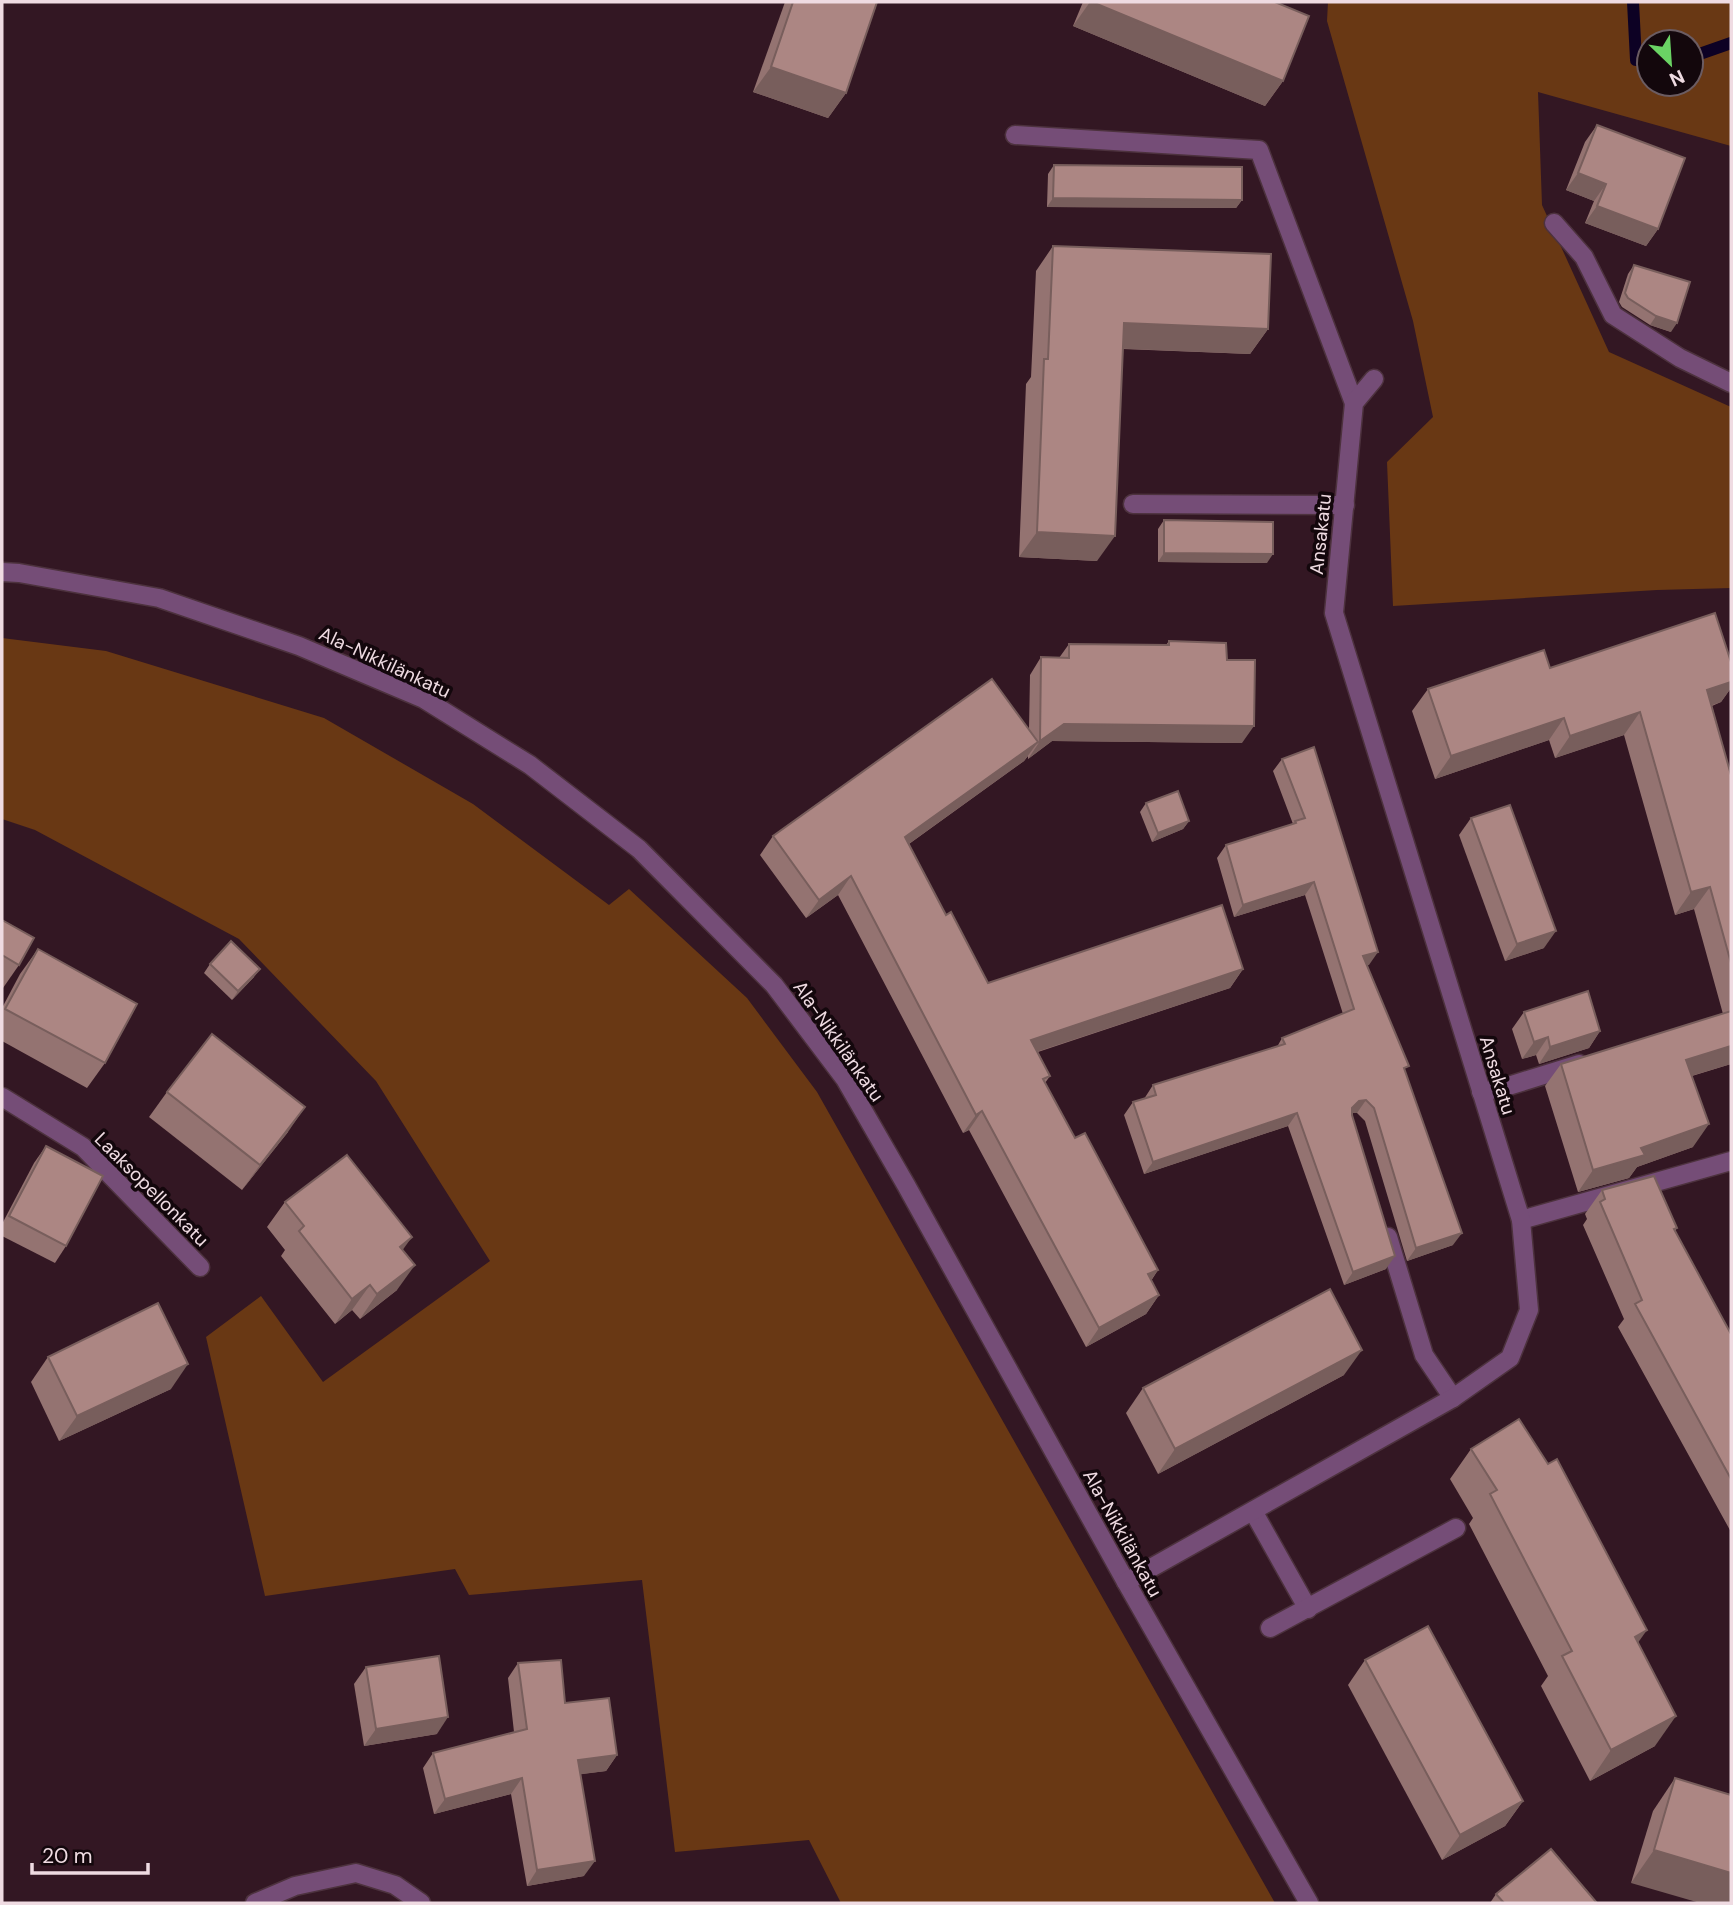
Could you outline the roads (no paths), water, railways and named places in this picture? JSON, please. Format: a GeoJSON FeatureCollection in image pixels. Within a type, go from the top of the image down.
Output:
{"type":"FeatureCollection","features":[{"type":"Feature","properties":{"kind":"street"},"geometry":{"type":"LineString","coordinates":[[1015,135],[1259,150],[1354,403],[1374,379]]}},
{"type":"Feature","properties":{"kind":"street"},"geometry":{"type":"LineString","coordinates":[[1554,223],[1584,257],[1613,315],[1680,358],[1731,383]]}},
{"type":"Feature","properties":{"kind":"street","name":"Ansakatu"},"geometry":{"type":"LineString","coordinates":[[1126,1582],[1453,1398],[1510,1358],[1529,1310],[1521,1220],[1334,613],[1354,403]]}},
{"type":"Feature","properties":{"kind":"street"},"geometry":{"type":"LineString","coordinates":[[1133,504],[1345,505]]}},
{"type":"Feature","properties":{"kind":"street","name":"Ala-Nikkilänkatu"},"geometry":{"type":"LineString","coordinates":[[2,572],[159,598],[299,646],[424,699],[530,765],[639,849],[774,985],[845,1079],[1309,1903]]}},
{"type":"Feature","properties":{"kind":"street"},"geometry":{"type":"LineString","coordinates":[[1482,1092],[1594,1059]]}},
{"type":"Feature","properties":{"kind":"street","name":"Laaksopellonkatu"},"geometry":{"type":"LineString","coordinates":[[2,1097],[83,1147],[200,1267]]}},
{"type":"Feature","properties":{"kind":"street"},"geometry":{"type":"LineString","coordinates":[[1521,1220],[1731,1161]]}},
{"type":"Feature","properties":{"kind":"street"},"geometry":{"type":"LineString","coordinates":[[1385,1227],[1424,1355],[1453,1398]]}},
{"type":"Feature","properties":{"kind":"street"},"geometry":{"type":"LineString","coordinates":[[1252,1511],[1308,1609]]}},
{"type":"Feature","properties":{"kind":"street"},"geometry":{"type":"LineString","coordinates":[[1270,1628],[1456,1528]]}},
{"type":"Feature","properties":{"kind":"street"},"geometry":{"type":"LineString","coordinates":[[255,1903],[295,1886],[356,1873],[395,1885],[421,1903]]}},
{"type":"Feature","properties":{"kind":"waterway"},"geometry":{"type":"LineString","coordinates":[[1633,2],[1635,41]]}},
{"type":"Feature","properties":{"kind":"waterway"},"geometry":{"type":"LineString","coordinates":[[1705,52],[1731,43]]}}]}
